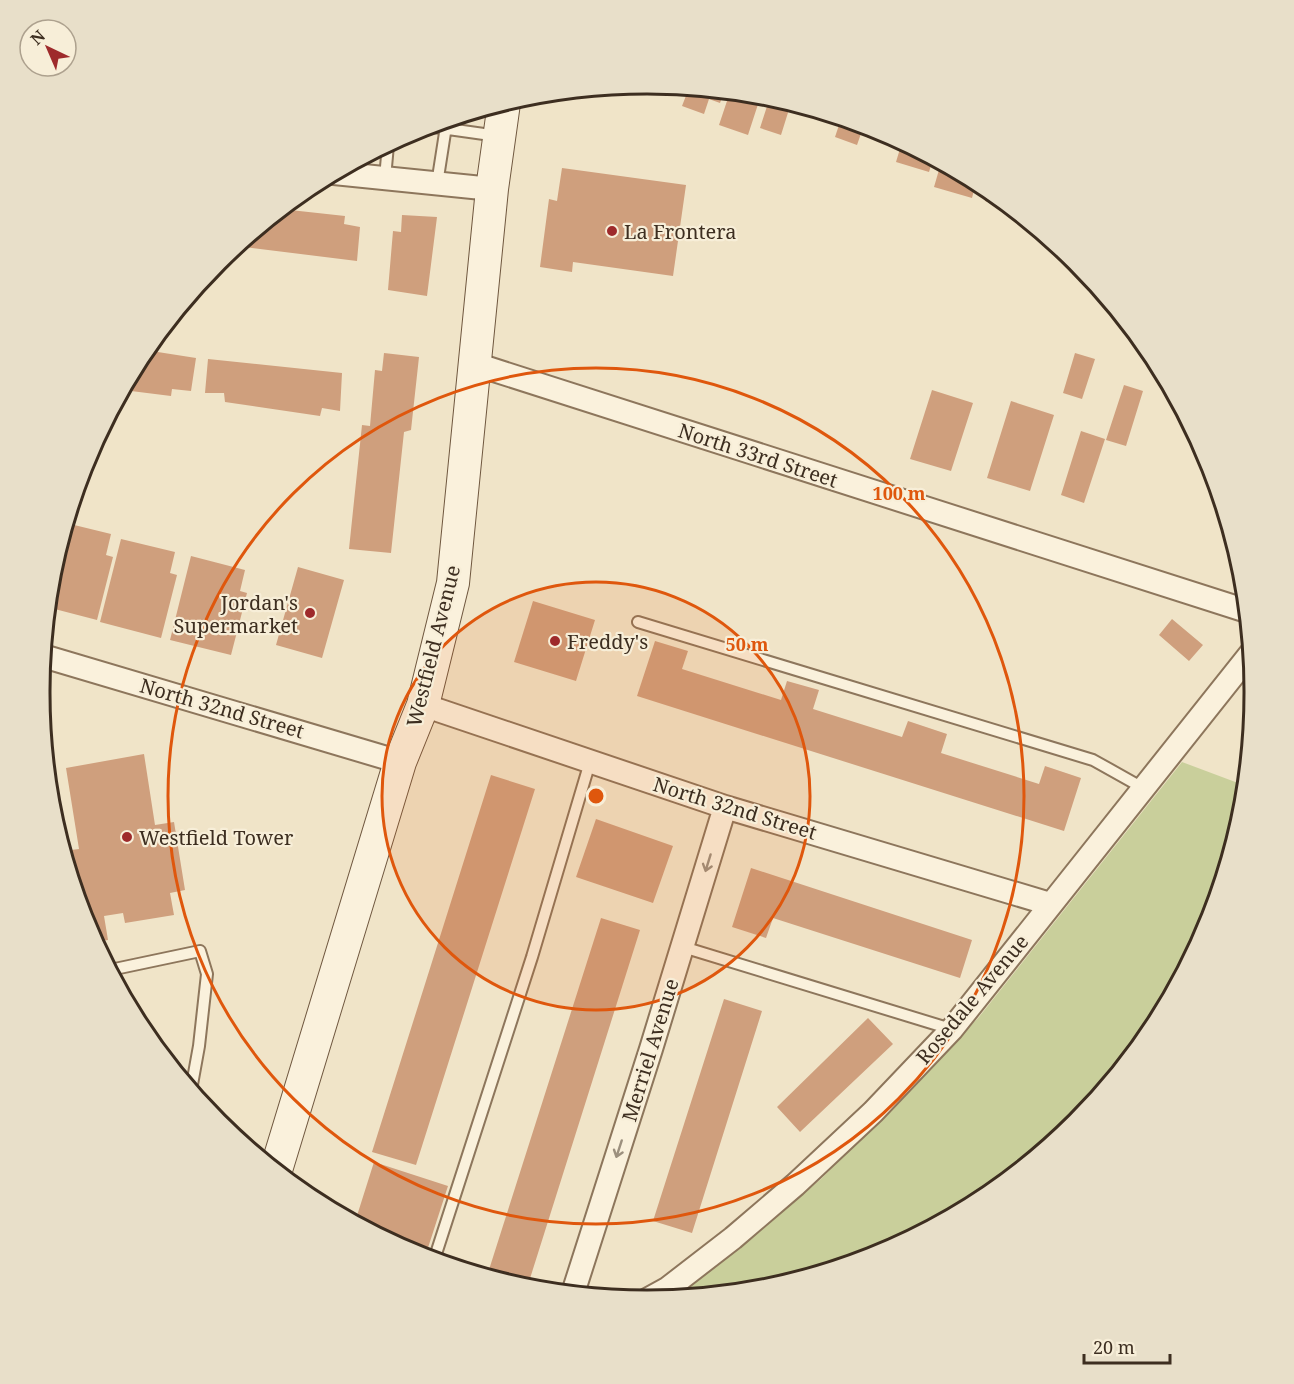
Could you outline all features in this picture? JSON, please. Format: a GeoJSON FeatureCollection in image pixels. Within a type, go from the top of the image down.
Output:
{"type":"FeatureCollection","features":[{"type":"Feature","properties":{"kind":"street","name":"Westfield Avenue"},"geometry":{"type":"LineString","coordinates":[[277,1161],[400,762],[423,705],[453,583],[492,189],[503,112]]}},
{"type":"Feature","properties":{"kind":"street"},"geometry":{"type":"LineString","coordinates":[[349,174],[492,189]]}},
{"type":"Feature","properties":{"kind":"street","name":"North 33rd Street"},"geometry":{"type":"LineString","coordinates":[[475,364],[1238,608]]}},
{"type":"Feature","properties":{"kind":"street","name":"North 32nd Street"},"geometry":{"type":"LineString","coordinates":[[51,658],[400,762]]}},
{"type":"Feature","properties":{"kind":"street","name":"Rosedale Avenue"},"geometry":{"type":"LineString","coordinates":[[667,1289],[733,1238],[795,1185],[873,1112],[952,1029],[1243,663]]}},
{"type":"Feature","properties":{"kind":"street","name":"North 32nd Street"},"geometry":{"type":"LineString","coordinates":[[423,705],[725,807],[1050,904]]}},
{"type":"Feature","properties":{"kind":"street","name":"Merriel Avenue"},"geometry":{"type":"LineString","coordinates":[[576,1285],[725,807]]}},
{"type":"Feature","properties":{"kind":"lane"},"geometry":{"type":"LineString","coordinates":[[455,126],[499,136]]}},
{"type":"Feature","properties":{"kind":"lane"},"geometry":{"type":"LineString","coordinates":[[437,184],[445,130]]}},
{"type":"Feature","properties":{"kind":"lane"},"geometry":{"type":"LineString","coordinates":[[385,178],[386,154]]}},
{"type":"Feature","properties":{"kind":"lane"},"geometry":{"type":"LineString","coordinates":[[638,622],[1093,760],[1143,788]]}},
{"type":"Feature","properties":{"kind":"lane"},"geometry":{"type":"LineString","coordinates":[[437,1251],[532,957],[590,762]]}},
{"type":"Feature","properties":{"kind":"lane"},"geometry":{"type":"LineString","coordinates":[[683,947],[952,1029]]}},
{"type":"Feature","properties":{"kind":"lane"},"geometry":{"type":"LineString","coordinates":[[118,968],[200,951],[207,974],[199,1046],[192,1079]]}},
{"type":"Feature","properties":{"kind":"green space"},"geometry":{"type":"Polygon","coordinates":[[[1182,762],[1237,783],[1224,847],[1213,884],[1183,956],[1164,991],[1121,1056],[1096,1086],[1041,1141],[979,1189],[911,1228],[876,1244],[839,1258],[764,1278],[684,1288],[701,1277],[821,1179],[979,1017],[1182,762]]]}},
{"type":"Feature","properties":{"kind":"building"},"geometry":{"type":"Polygon","coordinates":[[[686,96],[721,100],[720,103],[709,99],[704,114],[682,106],[686,96]]]}},
{"type":"Feature","properties":{"kind":"building"},"geometry":{"type":"Polygon","coordinates":[[[727,100],[758,105],[748,135],[719,125],[727,100]]]}},
{"type":"Feature","properties":{"kind":"building"},"geometry":{"type":"Polygon","coordinates":[[[767,107],[788,112],[781,135],[760,128],[767,107]]]}},
{"type":"Feature","properties":{"kind":"building"},"geometry":{"type":"Polygon","coordinates":[[[839,126],[861,134],[857,145],[835,137],[839,126]]]}},
{"type":"Feature","properties":{"kind":"building"},"geometry":{"type":"Polygon","coordinates":[[[899,151],[931,167],[929,172],[896,162],[899,151]]]}},
{"type":"Feature","properties":{"kind":"building","name":"La Frontera"},"geometry":{"type":"Polygon","coordinates":[[[562,168],[686,185],[673,276],[573,262],[572,272],[540,267],[549,199],[557,201],[562,168]]]}},
{"type":"Feature","properties":{"kind":"building"},"geometry":{"type":"Polygon","coordinates":[[[939,171],[974,192],[972,198],[934,187],[939,171]]]}},
{"type":"Feature","properties":{"kind":"building"},"geometry":{"type":"Polygon","coordinates":[[[294,210],[345,216],[344,224],[360,227],[357,261],[248,248],[294,210]]]}},
{"type":"Feature","properties":{"kind":"building"},"geometry":{"type":"Polygon","coordinates":[[[402,215],[437,217],[427,296],[388,290],[393,231],[401,232],[402,215]]]}},
{"type":"Feature","properties":{"kind":"building"},"geometry":{"type":"Polygon","coordinates":[[[156,352],[196,358],[191,391],[172,389],[171,396],[131,391],[156,352]]]}},
{"type":"Feature","properties":{"kind":"building"},"geometry":{"type":"Polygon","coordinates":[[[384,353],[419,357],[411,430],[404,432],[391,553],[349,549],[362,425],[370,426],[375,370],[382,371],[384,353]]]}},
{"type":"Feature","properties":{"kind":"building"},"geometry":{"type":"Polygon","coordinates":[[[1075,353],[1095,359],[1082,399],[1063,393],[1075,353]]]}},
{"type":"Feature","properties":{"kind":"building"},"geometry":{"type":"Polygon","coordinates":[[[208,359],[342,373],[340,411],[322,408],[320,416],[225,402],[224,393],[205,393],[208,359]]]}},
{"type":"Feature","properties":{"kind":"building"},"geometry":{"type":"Polygon","coordinates":[[[1124,385],[1143,391],[1126,446],[1106,440],[1124,385]]]}},
{"type":"Feature","properties":{"kind":"building"},"geometry":{"type":"Polygon","coordinates":[[[932,390],[973,403],[951,471],[910,459],[932,390]]]}},
{"type":"Feature","properties":{"kind":"building"},"geometry":{"type":"Polygon","coordinates":[[[1011,401],[1054,415],[1030,491],[987,478],[1011,401]]]}},
{"type":"Feature","properties":{"kind":"building"},"geometry":{"type":"Polygon","coordinates":[[[1081,431],[1105,439],[1084,503],[1061,495],[1081,431]]]}},
{"type":"Feature","properties":{"kind":"building"},"geometry":{"type":"Polygon","coordinates":[[[74,525],[111,534],[106,555],[113,557],[97,620],[56,609],[61,575],[74,525]]]}},
{"type":"Feature","properties":{"kind":"building"},"geometry":{"type":"Polygon","coordinates":[[[121,539],[175,552],[170,573],[177,575],[161,638],[100,622],[121,539]]]}},
{"type":"Feature","properties":{"kind":"building"},"geometry":{"type":"Polygon","coordinates":[[[191,556],[245,570],[240,591],[247,593],[231,655],[170,640],[191,556]]]}},
{"type":"Feature","properties":{"kind":"building","name":"Jordan's Supermarket"},"geometry":{"type":"Polygon","coordinates":[[[298,567],[344,580],[322,658],[276,645],[298,567]]]}},
{"type":"Feature","properties":{"kind":"building","name":"Freddy's"},"geometry":{"type":"Polygon","coordinates":[[[533,601],[595,620],[576,681],[514,662],[533,601]]]}},
{"type":"Feature","properties":{"kind":"building"},"geometry":{"type":"Polygon","coordinates":[[[1172,619],[1203,645],[1189,661],[1159,635],[1172,619]]]}},
{"type":"Feature","properties":{"kind":"building"},"geometry":{"type":"Polygon","coordinates":[[[655,641],[688,651],[682,669],[781,700],[787,681],[819,690],[813,709],[902,737],[908,721],[947,734],[941,753],[1039,784],[1045,766],[1081,778],[1064,831],[637,696],[655,641]]]}},
{"type":"Feature","properties":{"kind":"building","name":"Westfield Tower"},"geometry":{"type":"Polygon","coordinates":[[[144,754],[155,825],[174,822],[185,890],[170,893],[174,915],[125,923],[123,913],[104,916],[108,940],[104,941],[81,884],[71,850],[79,849],[66,768],[144,754]]]}},
{"type":"Feature","properties":{"kind":"building"},"geometry":{"type":"Polygon","coordinates":[[[491,775],[535,789],[416,1165],[372,1152],[491,775]]]}},
{"type":"Feature","properties":{"kind":"building"},"geometry":{"type":"Polygon","coordinates":[[[596,819],[673,846],[653,903],[576,877],[596,819]]]}},
{"type":"Feature","properties":{"kind":"building"},"geometry":{"type":"Polygon","coordinates":[[[751,868],[972,940],[960,978],[773,918],[766,938],[732,927],[751,868]]]}},
{"type":"Feature","properties":{"kind":"building"},"geometry":{"type":"Polygon","coordinates":[[[601,918],[640,930],[530,1278],[489,1268],[601,918]]]}},
{"type":"Feature","properties":{"kind":"building"},"geometry":{"type":"Polygon","coordinates":[[[724,999],[762,1011],[692,1233],[653,1221],[724,999]]]}},
{"type":"Feature","properties":{"kind":"building"},"geometry":{"type":"Polygon","coordinates":[[[868,1018],[893,1044],[800,1132],[777,1107],[868,1018]]]}},
{"type":"Feature","properties":{"kind":"building"},"geometry":{"type":"Polygon","coordinates":[[[374,1162],[448,1186],[428,1248],[357,1214],[374,1162]]]}},
{"type":"Feature","properties":{"kind":"place","name":"La Frontera"},"geometry":{"type":"Point","coordinates":[612,231]}},
{"type":"Feature","properties":{"kind":"place","name":"Jordan's Supermarket"},"geometry":{"type":"Point","coordinates":[310,613]}},
{"type":"Feature","properties":{"kind":"place","name":"Freddy's"},"geometry":{"type":"Point","coordinates":[555,641]}},
{"type":"Feature","properties":{"kind":"place","name":"Westfield Tower"},"geometry":{"type":"Point","coordinates":[127,837]}}]}
